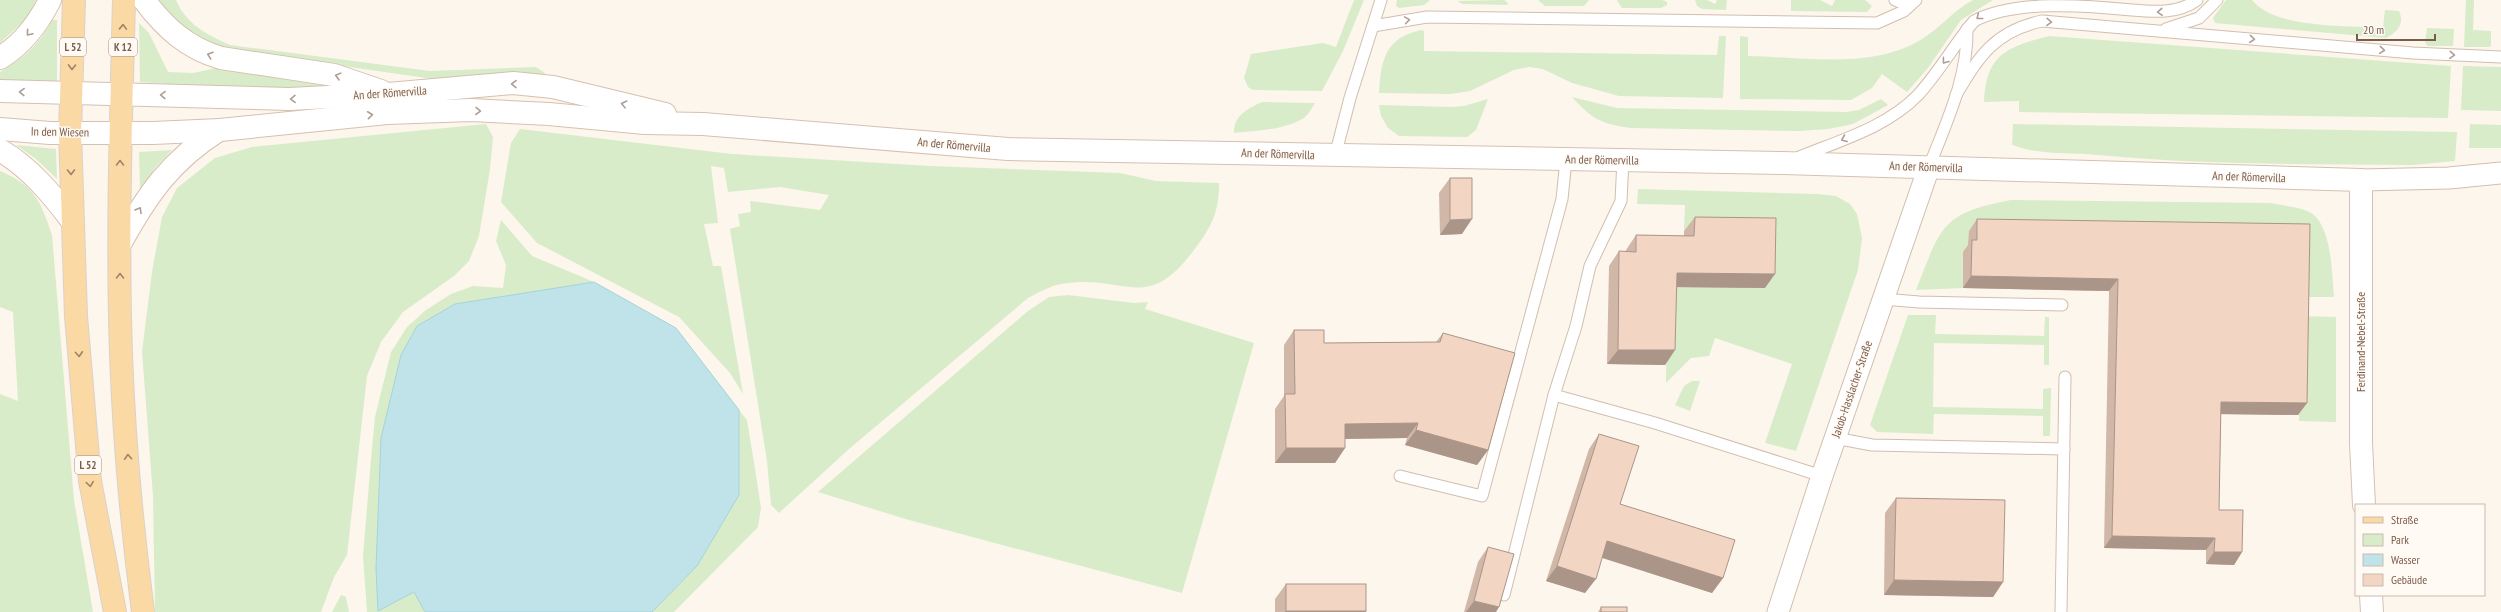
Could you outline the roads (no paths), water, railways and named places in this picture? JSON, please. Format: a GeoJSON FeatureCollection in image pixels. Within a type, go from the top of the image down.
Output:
{"type":"FeatureCollection","features":[{"type":"Feature","properties":{"kind":"main road","name":"L 52"},"geometry":{"type":"LineString","coordinates":[[74,0],[70,133],[72,221],[84,429],[95,514],[116,612]]}},
{"type":"Feature","properties":{"kind":"main road","name":"K 12"},"geometry":{"type":"LineString","coordinates":[[120,133],[124,0]]}},
{"type":"Feature","properties":{"kind":"main road"},"geometry":{"type":"LineString","coordinates":[[120,133],[120,308],[124,404],[143,612]]}},
{"type":"Feature","properties":{"kind":"street"},"geometry":{"type":"LineString","coordinates":[[0,58],[19,45],[32,29],[50,0]]}},
{"type":"Feature","properties":{"kind":"street"},"geometry":{"type":"LineString","coordinates":[[144,0],[163,25],[177,37],[206,54],[221,58],[334,75],[388,94]]}},
{"type":"Feature","properties":{"kind":"street","name":"An der Römervilla"},"geometry":{"type":"LineString","coordinates":[[72,93],[289,99],[388,94],[498,84],[528,84],[575,92],[703,124]]}},
{"type":"Feature","properties":{"kind":"street"},"geometry":{"type":"LineString","coordinates":[[0,91],[72,93]]}},
{"type":"Feature","properties":{"kind":"street","name":"An der Römervilla"},"geometry":{"type":"LineString","coordinates":[[120,133],[220,130],[387,113],[456,110],[549,114],[645,123],[703,124],[1008,149],[1783,163],[2361,180],[2449,178],[2501,173]]}},
{"type":"Feature","properties":{"kind":"street","name":"In den Wiesen"},"geometry":{"type":"LineString","coordinates":[[0,129],[70,133],[120,133]]}},
{"type":"Feature","properties":{"kind":"street"},"geometry":{"type":"LineString","coordinates":[[120,244],[159,180],[192,148],[220,130]]}},
{"type":"Feature","properties":{"kind":"street"},"geometry":{"type":"LineString","coordinates":[[0,150],[40,182],[72,221]]}},
{"type":"Feature","properties":{"kind":"street","name":"Jakob-Hasslacher-Straße"},"geometry":{"type":"LineString","coordinates":[[1778,612],[1822,476],[1929,168]]}},
{"type":"Feature","properties":{"kind":"street","name":"Ferdinand-Nebel-Straße"},"geometry":{"type":"LineString","coordinates":[[2361,180],[2361,443],[2364,504]]}},
{"type":"Feature","properties":{"kind":"street"},"geometry":{"type":"LineString","coordinates":[[2371,596],[2372,612]]}},
{"type":"Feature","properties":{"kind":"lane"},"geometry":{"type":"LineString","coordinates":[[1335,156],[1381,0]]}},
{"type":"Feature","properties":{"kind":"lane"},"geometry":{"type":"LineString","coordinates":[[1895,0],[1912,3]]}},
{"type":"Feature","properties":{"kind":"lane"},"geometry":{"type":"LineString","coordinates":[[1783,163],[1871,128],[1900,110],[1919,94],[1967,29],[1982,14],[2013,2],[2038,1],[2153,12],[2173,10],[2197,0]]}},
{"type":"Feature","properties":{"kind":"lane"},"geometry":{"type":"LineString","coordinates":[[2156,32],[2176,27],[2199,18],[2217,0]]}},
{"type":"Feature","properties":{"kind":"lane"},"geometry":{"type":"LineString","coordinates":[[1373,26],[1427,17],[1877,23],[1904,11],[1912,3]]}},
{"type":"Feature","properties":{"kind":"lane"},"geometry":{"type":"LineString","coordinates":[[1956,95],[1974,64],[1990,45],[2006,34],[2031,24],[2052,22],[2156,32],[2420,53],[2501,57]]}},
{"type":"Feature","properties":{"kind":"lane"},"geometry":{"type":"LineString","coordinates":[[1929,168],[1956,95],[1966,50],[1967,29]]}},
{"type":"Feature","properties":{"kind":"lane"},"geometry":{"type":"LineString","coordinates":[[1400,476],[1482,496],[1562,199],[1566,160]]}},
{"type":"Feature","properties":{"kind":"lane"},"geometry":{"type":"LineString","coordinates":[[1504,595],[1554,395],[1576,326],[1590,266],[1621,201],[1624,160]]}},
{"type":"Feature","properties":{"kind":"lane"},"geometry":{"type":"LineString","coordinates":[[1883,300],[2062,305]]}},
{"type":"Feature","properties":{"kind":"lane"},"geometry":{"type":"LineString","coordinates":[[2061,612],[2065,377]]}},
{"type":"Feature","properties":{"kind":"lane"},"geometry":{"type":"LineString","coordinates":[[1554,395],[1655,423],[1822,476]]}},
{"type":"Feature","properties":{"kind":"lane"},"geometry":{"type":"LineString","coordinates":[[1835,438],[1872,445],[2064,449]]}},
{"type":"Feature","properties":{"kind":"water"},"geometry":{"type":"Polygon","coordinates":[[[594,282],[676,328],[739,410],[739,495],[697,566],[652,612],[425,612],[414,592],[378,611],[376,568],[381,438],[401,355],[417,326],[455,304],[594,282]]]}}]}
